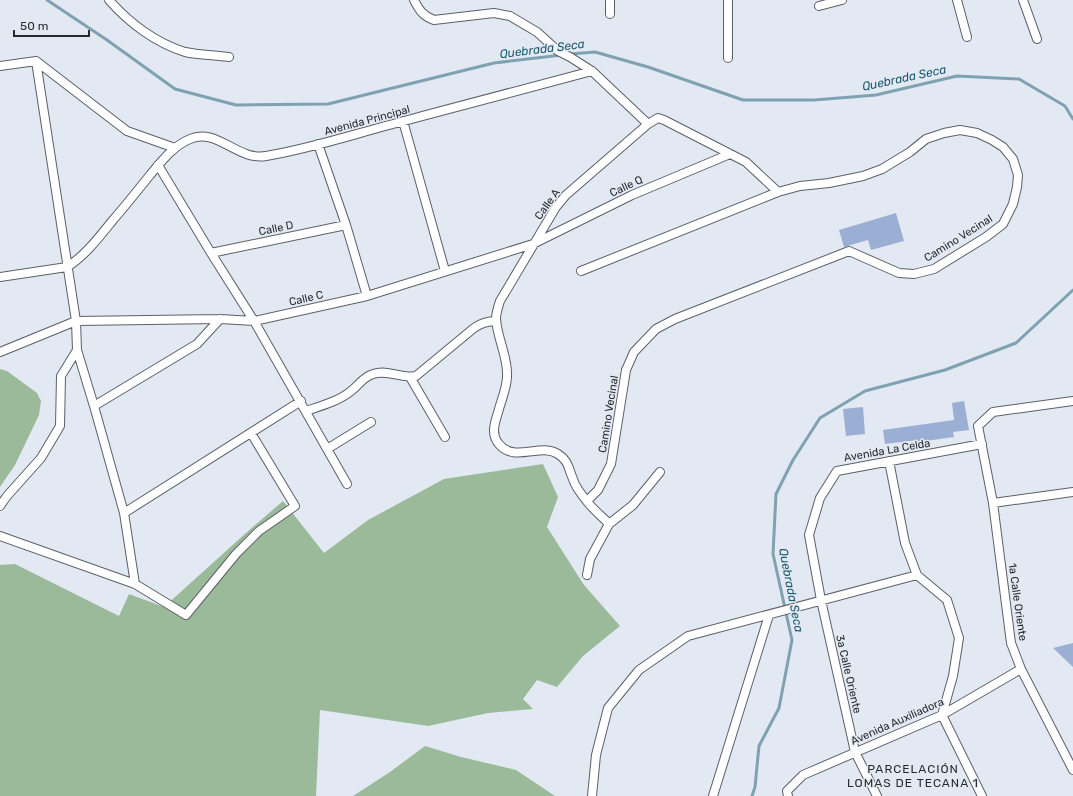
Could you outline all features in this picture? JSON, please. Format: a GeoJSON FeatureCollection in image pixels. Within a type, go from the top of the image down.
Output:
{"type":"FeatureCollection","features":[{"type":"Feature","properties":{"kind":"street"},"geometry":{"type":"LineString","coordinates":[[109,0],[120,13],[131,22],[150,36],[170,46],[187,52],[229,57]]}},
{"type":"Feature","properties":{"kind":"street"},"geometry":{"type":"LineString","coordinates":[[414,0],[425,17],[434,20],[494,13],[510,16],[537,32],[558,51],[576,60],[592,72],[648,124],[658,118],[664,120],[746,162],[778,192]]}},
{"type":"Feature","properties":{"kind":"street"},"geometry":{"type":"LineString","coordinates":[[610,0],[610,14]]}},
{"type":"Feature","properties":{"kind":"street"},"geometry":{"type":"LineString","coordinates":[[728,0],[728,58]]}},
{"type":"Feature","properties":{"kind":"street"},"geometry":{"type":"LineString","coordinates":[[819,6],[842,0]]}},
{"type":"Feature","properties":{"kind":"street"},"geometry":{"type":"LineString","coordinates":[[957,0],[967,37]]}},
{"type":"Feature","properties":{"kind":"street"},"geometry":{"type":"LineString","coordinates":[[1023,0],[1037,39]]}},
{"type":"Feature","properties":{"kind":"street"},"geometry":{"type":"LineString","coordinates":[[0,66],[36,61],[127,131],[175,148]]}},
{"type":"Feature","properties":{"kind":"street"},"geometry":{"type":"LineString","coordinates":[[36,61],[76,321],[77,350],[124,513],[135,584]]}},
{"type":"Feature","properties":{"kind":"street","name":"Avenida Principal"},"geometry":{"type":"LineString","coordinates":[[0,277],[67,267],[76,262],[101,236],[158,165],[175,148],[190,139],[201,136],[215,138],[240,152],[254,157],[266,156],[318,144],[592,72]]}},
{"type":"Feature","properties":{"kind":"street"},"geometry":{"type":"LineString","coordinates":[[403,121],[445,271]]}},
{"type":"Feature","properties":{"kind":"street","name":"Calle A"},"geometry":{"type":"LineString","coordinates":[[496,321],[496,312],[500,302],[556,207],[566,195],[648,124]]}},
{"type":"Feature","properties":{"kind":"street","name":"Camino Vecinal"},"geometry":{"type":"LineString","coordinates":[[581,271],[778,192],[800,186],[829,183],[863,176],[882,169],[910,152],[926,139],[944,133],[960,130],[977,133],[1003,147],[1013,159],[1018,175],[1013,204],[1003,224],[986,237],[934,269],[914,274],[899,273],[849,252],[675,319],[656,329],[634,352],[626,370],[611,464],[598,490],[587,501]]}},
{"type":"Feature","properties":{"kind":"street"},"geometry":{"type":"LineString","coordinates":[[318,144],[346,225],[367,296]]}},
{"type":"Feature","properties":{"kind":"street","name":"Calle Q"},"geometry":{"type":"LineString","coordinates":[[533,244],[632,195],[730,154]]}},
{"type":"Feature","properties":{"kind":"street"},"geometry":{"type":"LineString","coordinates":[[158,165],[254,321],[347,484]]}},
{"type":"Feature","properties":{"kind":"street","name":"Calle D"},"geometry":{"type":"LineString","coordinates":[[211,253],[346,225]]}},
{"type":"Feature","properties":{"kind":"street","name":"Calle C"},"geometry":{"type":"LineString","coordinates":[[76,321],[220,319],[254,321],[367,296],[533,244]]}},
{"type":"Feature","properties":{"kind":"street"},"geometry":{"type":"LineString","coordinates":[[94,406],[197,344],[220,319]]}},
{"type":"Feature","properties":{"kind":"street"},"geometry":{"type":"LineString","coordinates":[[0,352],[76,321]]}},
{"type":"Feature","properties":{"kind":"street"},"geometry":{"type":"LineString","coordinates":[[306,411],[323,406],[351,391],[361,380],[374,373],[382,372],[410,377],[416,376],[480,324],[488,321],[496,321],[507,374],[493,435],[504,450],[513,453],[546,450],[557,453],[566,461],[571,470],[573,479],[587,501],[609,524]]}},
{"type":"Feature","properties":{"kind":"street"},"geometry":{"type":"LineString","coordinates":[[0,506],[41,458],[60,426],[61,376],[77,350]]}},
{"type":"Feature","properties":{"kind":"street"},"geometry":{"type":"LineString","coordinates":[[410,377],[445,437]]}},
{"type":"Feature","properties":{"kind":"street"},"geometry":{"type":"LineString","coordinates":[[124,513],[301,401]]}},
{"type":"Feature","properties":{"kind":"street","name":"1a Calle Oriente"},"geometry":{"type":"LineString","coordinates":[[1073,401],[992,412],[978,426],[993,503],[1011,643],[1021,669],[1073,770]]}},
{"type":"Feature","properties":{"kind":"street"},"geometry":{"type":"LineString","coordinates":[[327,449],[371,422]]}},
{"type":"Feature","properties":{"kind":"street"},"geometry":{"type":"LineString","coordinates":[[0,536],[135,584],[186,615],[236,554],[259,531],[295,506],[251,433]]}},
{"type":"Feature","properties":{"kind":"street","name":"Avenida La Celda"},"geometry":{"type":"LineString","coordinates":[[821,600],[809,535],[820,498],[837,471],[982,444]]}},
{"type":"Feature","properties":{"kind":"street"},"geometry":{"type":"LineString","coordinates":[[889,461],[905,543],[917,575],[947,600],[959,638],[953,676],[942,715],[982,796]]}},
{"type":"Feature","properties":{"kind":"street"},"geometry":{"type":"LineString","coordinates":[[587,575],[590,559],[609,524],[633,505],[660,472]]}},
{"type":"Feature","properties":{"kind":"street"},"geometry":{"type":"LineString","coordinates":[[993,503],[1073,492]]}},
{"type":"Feature","properties":{"kind":"street"},"geometry":{"type":"LineString","coordinates":[[592,796],[596,755],[608,708],[639,670],[688,636],[917,575]]}},
{"type":"Feature","properties":{"kind":"street","name":"3a Calle Oriente"},"geometry":{"type":"LineString","coordinates":[[821,600],[855,752],[877,796]]}},
{"type":"Feature","properties":{"kind":"street"},"geometry":{"type":"LineString","coordinates":[[713,796],[769,615]]}},
{"type":"Feature","properties":{"kind":"street","name":"Avenida Auxiliadora"},"geometry":{"type":"LineString","coordinates":[[788,796],[787,790],[803,775],[942,715],[1021,669]]}},
{"type":"Feature","properties":{"kind":"green space"},"geometry":{"type":"Polygon","coordinates":[[[0,369],[7,371],[37,393],[41,401],[39,415],[15,465],[0,487],[0,369]]]}},
{"type":"Feature","properties":{"kind":"green space"},"geometry":{"type":"Polygon","coordinates":[[[543,464],[558,497],[547,527],[584,585],[620,626],[583,656],[557,687],[537,680],[523,699],[533,709],[488,713],[428,726],[320,710],[316,796],[0,796],[0,565],[15,564],[119,616],[129,594],[164,607],[283,501],[324,553],[368,520],[444,479],[543,464]]]}},
{"type":"Feature","properties":{"kind":"green space"},"geometry":{"type":"Polygon","coordinates":[[[425,746],[461,757],[516,770],[555,796],[353,796],[390,772],[425,746]]]}},
{"type":"Feature","properties":{"kind":"building"},"geometry":{"type":"Polygon","coordinates":[[[896,213],[904,241],[871,250],[868,240],[844,247],[839,230],[896,213]]]}},
{"type":"Feature","properties":{"kind":"building"},"geometry":{"type":"Polygon","coordinates":[[[964,401],[969,430],[953,432],[954,437],[918,442],[918,440],[885,444],[883,430],[954,420],[952,403],[964,401]]]}},
{"type":"Feature","properties":{"kind":"building"},"geometry":{"type":"Polygon","coordinates":[[[863,407],[865,434],[846,436],[843,409],[863,407]]]}},
{"type":"Feature","properties":{"kind":"building"},"geometry":{"type":"Polygon","coordinates":[[[1073,643],[1073,667],[1053,648],[1073,643]]]}},
{"type":"Feature","properties":{"kind":"waterway","name":"Quebrada Seca"},"geometry":{"type":"LineString","coordinates":[[47,0],[107,40],[175,89],[236,105],[328,104],[494,63],[562,55]]}},
{"type":"Feature","properties":{"kind":"waterway","name":"Quebrada Seca"},"geometry":{"type":"LineString","coordinates":[[570,54],[595,52],[648,67],[743,100],[814,100],[876,95],[957,76],[1019,79],[1065,106],[1073,119]]}},
{"type":"Feature","properties":{"kind":"waterway","name":"Quebrada Seca"},"geometry":{"type":"LineString","coordinates":[[752,796],[755,787],[759,746],[779,708],[792,640],[773,554],[776,494],[793,460],[820,418],[865,391],[945,370],[1016,343],[1073,290]]}},
{"type":"Feature","properties":{"kind":"district","name":"PARCELACIÓN LOMAS DE TECANA 1"},"geometry":{"type":"Point","coordinates":[913,776]}}]}
